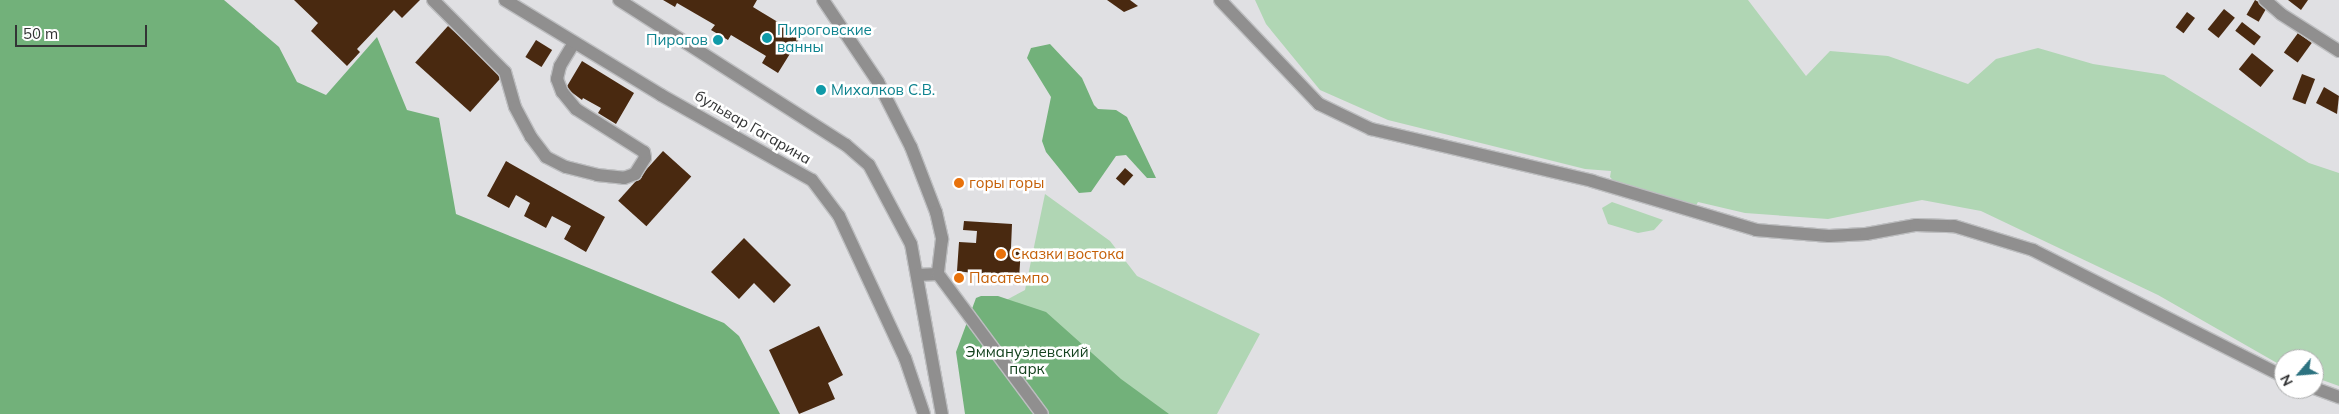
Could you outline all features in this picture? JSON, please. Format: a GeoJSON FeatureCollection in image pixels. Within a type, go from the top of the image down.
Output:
{"type":"FeatureCollection","features":[{"type":"Feature","properties":{"kind":"street"},"geometry":{"type":"LineString","coordinates":[[433,0],[505,72],[515,107],[530,137],[546,157],[566,167],[597,175],[624,178],[635,174],[646,158],[644,152],[576,109],[562,92],[557,79],[560,66],[574,43]]}},
{"type":"Feature","properties":{"kind":"street","name":"бульвар Гагарина"},"geometry":{"type":"LineString","coordinates":[[505,0],[574,43],[812,180],[838,216],[905,358],[924,414]]}},
{"type":"Feature","properties":{"kind":"street"},"geometry":{"type":"LineString","coordinates":[[619,0],[846,145],[869,165],[911,244],[942,414]]}},
{"type":"Feature","properties":{"kind":"street"},"geometry":{"type":"LineString","coordinates":[[823,0],[878,82],[911,147],[936,212],[942,239],[938,274],[1042,414]]}},
{"type":"Feature","properties":{"kind":"street"},"geometry":{"type":"LineString","coordinates":[[1220,0],[1319,104],[1370,129],[1592,181],[1756,230],[1830,236],[1866,234],[1916,225],[1954,226],[2033,250],[2274,372]]}},
{"type":"Feature","properties":{"kind":"street"},"geometry":{"type":"LineString","coordinates":[[2265,0],[2281,14],[2339,50]]}},
{"type":"Feature","properties":{"kind":"street"},"geometry":{"type":"LineString","coordinates":[[917,275],[938,274]]}},
{"type":"Feature","properties":{"kind":"street"},"geometry":{"type":"LineString","coordinates":[[2324,392],[2339,397]]}},
{"type":"Feature","properties":{"kind":"green space"},"geometry":{"type":"Polygon","coordinates":[[[0,0],[224,0],[279,47],[297,82],[326,95],[377,37],[407,110],[439,118],[456,214],[724,323],[739,336],[780,414],[0,414],[0,0]]]}},
{"type":"Feature","properties":{"kind":"green space"},"geometry":{"type":"Polygon","coordinates":[[[1255,0],[1748,0],[1806,76],[1830,51],[1888,56],[1968,84],[1996,59],[2038,48],[2093,64],[2164,75],[2309,163],[2339,173],[2339,386],[2324,381],[2324,349],[2274,349],[2274,361],[2158,295],[1981,211],[1922,200],[1828,219],[1745,213],[1698,202],[1695,207],[1619,187],[1610,177],[1611,171],[1585,169],[1388,120],[1320,90],[1266,24],[1255,0]]]}},
{"type":"Feature","properties":{"kind":"green space"},"geometry":{"type":"Polygon","coordinates":[[[1050,44],[1082,78],[1094,105],[1098,109],[1116,110],[1127,117],[1156,178],[1147,178],[1126,155],[1116,156],[1091,192],[1079,193],[1046,152],[1042,141],[1051,97],[1027,58],[1031,48],[1050,44]]]}},
{"type":"Feature","properties":{"kind":"green space"},"geometry":{"type":"Polygon","coordinates":[[[1045,194],[1110,241],[1137,276],[1260,334],[1217,414],[979,414],[967,321],[1025,290],[1045,194]]]}},
{"type":"Feature","properties":{"kind":"green space"},"geometry":{"type":"Polygon","coordinates":[[[1612,202],[1663,220],[1654,230],[1638,233],[1608,224],[1602,208],[1612,202]]]}},
{"type":"Feature","properties":{"kind":"green space","name":"Эммануэлевский парк"},"geometry":{"type":"Polygon","coordinates":[[[981,296],[998,296],[1046,312],[1121,379],[1169,414],[965,414],[956,352],[976,298],[981,296]]]}},
{"type":"Feature","properties":{"kind":"building"},"geometry":{"type":"Polygon","coordinates":[[[294,0],[420,0],[402,18],[394,10],[357,49],[360,52],[347,66],[311,31],[318,23],[294,0]]]}},
{"type":"Feature","properties":{"kind":"building","name":"Пироговские ванны"},"geometry":{"type":"Polygon","coordinates":[[[663,0],[757,0],[753,7],[801,36],[778,73],[762,63],[766,56],[731,35],[728,40],[711,30],[715,25],[677,3],[675,7],[663,0]]]}},
{"type":"Feature","properties":{"kind":"building"},"geometry":{"type":"Polygon","coordinates":[[[1107,0],[1130,0],[1138,6],[1124,12],[1107,0]]]}},
{"type":"Feature","properties":{"kind":"building"},"geometry":{"type":"Polygon","coordinates":[[[2255,0],[2267,7],[2259,22],[2246,15],[2255,0]]]}},
{"type":"Feature","properties":{"kind":"building"},"geometry":{"type":"Polygon","coordinates":[[[2288,0],[2308,0],[2301,10],[2288,0]]]}},
{"type":"Feature","properties":{"kind":"building"},"geometry":{"type":"Polygon","coordinates":[[[2224,9],[2235,18],[2219,38],[2208,29],[2224,9]]]}},
{"type":"Feature","properties":{"kind":"building"},"geometry":{"type":"Polygon","coordinates":[[[2187,12],[2195,18],[2184,33],[2176,27],[2187,12]]]}},
{"type":"Feature","properties":{"kind":"building"},"geometry":{"type":"Polygon","coordinates":[[[2242,22],[2261,37],[2254,45],[2235,31],[2242,22]]]}},
{"type":"Feature","properties":{"kind":"building"},"geometry":{"type":"Polygon","coordinates":[[[448,26],[503,76],[470,112],[415,62],[448,26]]]}},
{"type":"Feature","properties":{"kind":"building"},"geometry":{"type":"Polygon","coordinates":[[[2298,33],[2312,43],[2298,62],[2284,52],[2298,33]]]}},
{"type":"Feature","properties":{"kind":"building"},"geometry":{"type":"Polygon","coordinates":[[[536,40],[552,50],[542,67],[525,57],[536,40]]]}},
{"type":"Feature","properties":{"kind":"building"},"geometry":{"type":"Polygon","coordinates":[[[2252,53],[2274,71],[2261,87],[2239,69],[2252,53]]]}},
{"type":"Feature","properties":{"kind":"building"},"geometry":{"type":"Polygon","coordinates":[[[582,61],[634,93],[616,124],[598,113],[601,108],[583,98],[582,100],[566,88],[582,61]]]}},
{"type":"Feature","properties":{"kind":"building"},"geometry":{"type":"Polygon","coordinates":[[[2302,74],[2315,79],[2305,104],[2292,99],[2302,74]]]}},
{"type":"Feature","properties":{"kind":"building"},"geometry":{"type":"Polygon","coordinates":[[[2324,87],[2339,96],[2337,114],[2316,103],[2324,87]]]}},
{"type":"Feature","properties":{"kind":"building"},"geometry":{"type":"Polygon","coordinates":[[[663,151],[691,176],[646,226],[618,201],[663,151]]]}},
{"type":"Feature","properties":{"kind":"building"},"geometry":{"type":"Polygon","coordinates":[[[506,161],[605,217],[586,252],[564,239],[571,226],[552,216],[546,228],[524,216],[530,203],[516,195],[509,208],[487,196],[506,161]]]}},
{"type":"Feature","properties":{"kind":"building"},"geometry":{"type":"Polygon","coordinates":[[[1125,168],[1133,175],[1124,186],[1116,179],[1125,168]]]}},
{"type":"Feature","properties":{"kind":"building"},"geometry":{"type":"Polygon","coordinates":[[[964,221],[1012,224],[1011,248],[1021,249],[1019,279],[957,271],[959,242],[976,243],[977,231],[963,230],[964,221]]]}},
{"type":"Feature","properties":{"kind":"building"},"geometry":{"type":"Polygon","coordinates":[[[744,238],[791,285],[774,303],[754,283],[739,299],[711,272],[744,238]]]}},
{"type":"Feature","properties":{"kind":"building"},"geometry":{"type":"Polygon","coordinates":[[[819,326],[843,375],[828,383],[835,399],[799,414],[769,350],[819,326]]]}},
{"type":"Feature","properties":{"kind":"place","name":"Пироговские ванны"},"geometry":{"type":"Point","coordinates":[767,38]}},
{"type":"Feature","properties":{"kind":"place","name":"Пирогов"},"geometry":{"type":"Point","coordinates":[718,40]}},
{"type":"Feature","properties":{"kind":"place","name":"Михалков С.В."},"geometry":{"type":"Point","coordinates":[821,90]}},
{"type":"Feature","properties":{"kind":"place","name":"горы горы"},"geometry":{"type":"Point","coordinates":[959,183]}},
{"type":"Feature","properties":{"kind":"place","name":"Сказки востока"},"geometry":{"type":"Point","coordinates":[1001,254]}},
{"type":"Feature","properties":{"kind":"place","name":"Пасатемпо"},"geometry":{"type":"Point","coordinates":[959,278]}}]}
